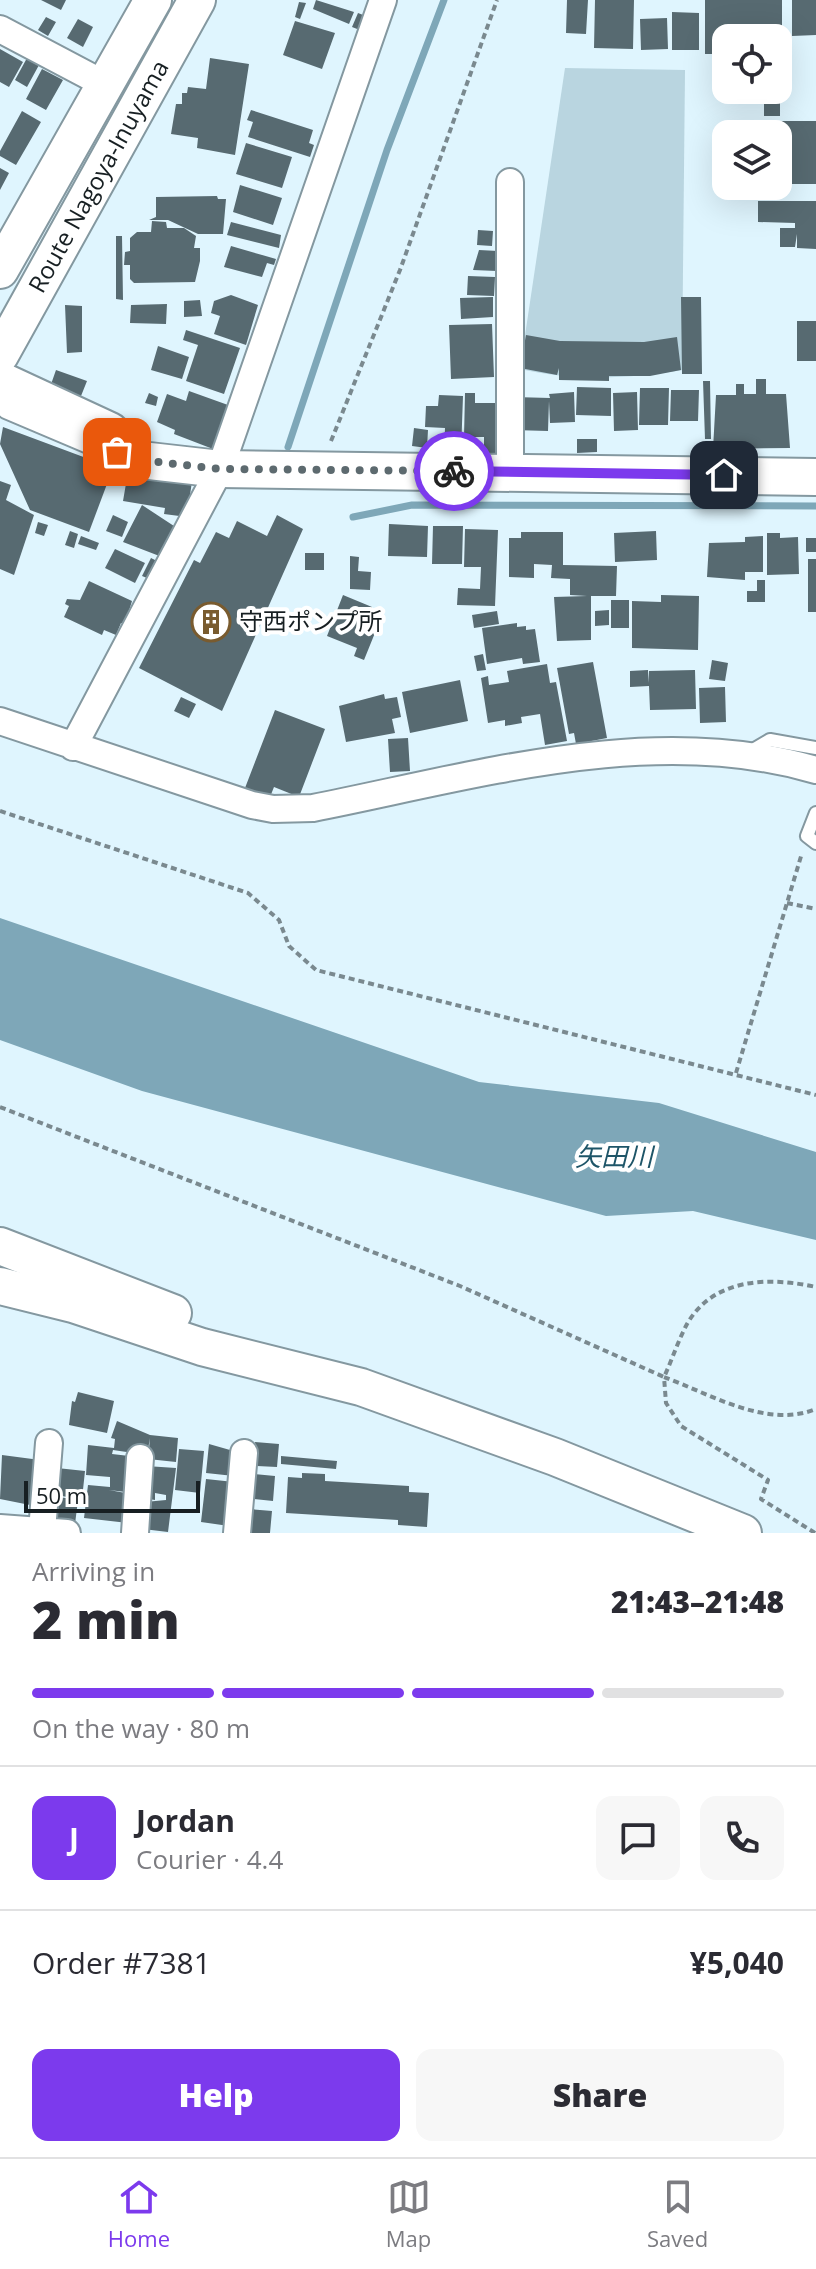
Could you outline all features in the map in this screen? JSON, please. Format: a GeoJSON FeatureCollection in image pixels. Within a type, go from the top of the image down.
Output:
{"type":"FeatureCollection","features":[{"type":"Feature","properties":{"kind":"main road"},"geometry":{"type":"LineString","coordinates":[[0,270],[153,0]]}},
{"type":"Feature","properties":{"kind":"main road","name":"Route Nagoya-Inuyama"},"geometry":{"type":"LineString","coordinates":[[0,355],[197,0]]}},
{"type":"Feature","properties":{"kind":"main road"},"geometry":{"type":"LineString","coordinates":[[4,393],[110,431],[117,452],[132,459],[220,469],[816,477]]}},
{"type":"Feature","properties":{"kind":"main road"},"geometry":{"type":"LineString","coordinates":[[0,1246],[361,1387],[555,1457],[743,1533]]}},
{"type":"Feature","properties":{"kind":"main road"},"geometry":{"type":"LineString","coordinates":[[0,1286],[73,1304],[202,1347],[361,1387]]}},
{"type":"Feature","properties":{"kind":"street"},"geometry":{"type":"LineString","coordinates":[[73,747],[220,469],[383,0]]}},
{"type":"Feature","properties":{"kind":"street"},"geometry":{"type":"LineString","coordinates":[[0,29],[106,85]]}},
{"type":"Feature","properties":{"kind":"street"},"geometry":{"type":"LineString","coordinates":[[510,182],[510,472]]}},
{"type":"Feature","properties":{"kind":"street"},"geometry":{"type":"LineString","coordinates":[[0,721],[273,809],[313,808],[561,759],[615,755],[746,754],[768,756],[816,770]]}},
{"type":"Feature","properties":{"kind":"street"},"geometry":{"type":"LineString","coordinates":[[0,1528],[55,1532],[49,1443]]}},
{"type":"Feature","properties":{"kind":"street"},"geometry":{"type":"LineString","coordinates":[[237,1533],[244,1453]]}},
{"type":"Feature","properties":{"kind":"street"},"geometry":{"type":"LineString","coordinates":[[135,1533],[140,1458]]}},
{"type":"Feature","properties":{"kind":"lane"},"geometry":{"type":"LineString","coordinates":[[746,754],[770,740],[816,748]]}},
{"type":"Feature","properties":{"kind":"lane"},"geometry":{"type":"LineString","coordinates":[[812,840],[816,813]]}},
{"type":"Feature","properties":{"kind":"path"},"geometry":{"type":"LineString","coordinates":[[320,469],[400,270],[497,0]]}},
{"type":"Feature","properties":{"kind":"path"},"geometry":{"type":"LineString","coordinates":[[0,811],[248,893],[279,920],[289,946],[316,970],[816,1095]]}},
{"type":"Feature","properties":{"kind":"path"},"geometry":{"type":"LineString","coordinates":[[736,1073],[787,903],[812,840]]}},
{"type":"Feature","properties":{"kind":"path"},"geometry":{"type":"LineString","coordinates":[[787,903],[816,909]]}},
{"type":"Feature","properties":{"kind":"path"},"geometry":{"type":"LineString","coordinates":[[0,1107],[460,1286],[664,1377],[768,1415],[788,1416],[816,1409]]}},
{"type":"Feature","properties":{"kind":"path"},"geometry":{"type":"LineString","coordinates":[[815,1533],[761,1499],[768,1480],[681,1426],[666,1403],[664,1377],[688,1322],[708,1300],[735,1285],[777,1279],[816,1287]]}},
{"type":"Feature","properties":{"kind":"shaded area"},"geometry":{"type":"Polygon","coordinates":[[[565,68],[685,70],[682,370],[601,377],[520,369],[565,68]]]}},
{"type":"Feature","properties":{"kind":"water","name":"矢田川"},"geometry":{"type":"Polygon","coordinates":[[[0,918],[479,1082],[659,1103],[816,1152],[816,1240],[693,1211],[606,1216],[142,1091],[0,1040],[0,918]]]}},
{"type":"Feature","properties":{"kind":"building"},"geometry":{"type":"Polygon","coordinates":[[[41,0],[66,0],[61,10],[41,0]]]}},
{"type":"Feature","properties":{"kind":"building"},"geometry":{"type":"Polygon","coordinates":[[[316,0],[354,12],[349,24],[313,9],[316,0]]]}},
{"type":"Feature","properties":{"kind":"building"},"geometry":{"type":"Polygon","coordinates":[[[567,0],[588,0],[586,34],[566,33],[567,0]]]}},
{"type":"Feature","properties":{"kind":"building"},"geometry":{"type":"Polygon","coordinates":[[[595,0],[634,0],[633,49],[594,48],[595,0]]]}},
{"type":"Feature","properties":{"kind":"building"},"geometry":{"type":"Polygon","coordinates":[[[705,0],[782,0],[782,24],[712,24],[712,54],[705,54],[705,0]]]}},
{"type":"Feature","properties":{"kind":"building"},"geometry":{"type":"Polygon","coordinates":[[[792,0],[816,0],[816,35],[792,36],[792,0]]]}},
{"type":"Feature","properties":{"kind":"building"},"geometry":{"type":"Polygon","coordinates":[[[299,2],[306,3],[300,19],[295,17],[299,2]]]}},
{"type":"Feature","properties":{"kind":"building"},"geometry":{"type":"Polygon","coordinates":[[[672,12],[699,13],[699,50],[672,50],[672,12]]]}},
{"type":"Feature","properties":{"kind":"building"},"geometry":{"type":"Polygon","coordinates":[[[358,13],[371,18],[365,32],[352,27],[358,13]]]}},
{"type":"Feature","properties":{"kind":"building"},"geometry":{"type":"Polygon","coordinates":[[[46,17],[56,22],[48,36],[38,30],[46,17]]]}},
{"type":"Feature","properties":{"kind":"building"},"geometry":{"type":"Polygon","coordinates":[[[667,18],[668,49],[641,50],[640,19],[667,18]]]}},
{"type":"Feature","properties":{"kind":"building"},"geometry":{"type":"Polygon","coordinates":[[[78,19],[93,27],[83,47],[67,38],[78,19]]]}},
{"type":"Feature","properties":{"kind":"building"},"geometry":{"type":"Polygon","coordinates":[[[295,21],[335,33],[322,69],[283,55],[295,21]]]}},
{"type":"Feature","properties":{"kind":"building"},"geometry":{"type":"Polygon","coordinates":[[[0,49],[23,62],[9,87],[0,82],[0,49]]]}},
{"type":"Feature","properties":{"kind":"building"},"geometry":{"type":"Polygon","coordinates":[[[27,58],[39,65],[27,87],[15,80],[27,58]]]}},
{"type":"Feature","properties":{"kind":"building"},"geometry":{"type":"Polygon","coordinates":[[[210,58],[249,64],[235,155],[197,148],[198,138],[171,134],[176,104],[182,104],[182,93],[187,93],[188,87],[206,89],[210,58]]]}},
{"type":"Feature","properties":{"kind":"building"},"geometry":{"type":"Polygon","coordinates":[[[42,69],[63,80],[46,110],[26,99],[42,69]]]}},
{"type":"Feature","properties":{"kind":"building"},"geometry":{"type":"Polygon","coordinates":[[[764,104],[780,104],[780,116],[764,116],[764,104]]]}},
{"type":"Feature","properties":{"kind":"building"},"geometry":{"type":"Polygon","coordinates":[[[251,110],[313,130],[309,143],[314,145],[310,157],[248,137],[253,122],[247,120],[251,110]]]}},
{"type":"Feature","properties":{"kind":"building"},"geometry":{"type":"Polygon","coordinates":[[[22,111],[41,122],[16,165],[0,156],[0,151],[22,111]]]}},
{"type":"Feature","properties":{"kind":"building"},"geometry":{"type":"Polygon","coordinates":[[[792,121],[816,121],[816,184],[792,184],[792,121]]]}},
{"type":"Feature","properties":{"kind":"building"},"geometry":{"type":"Polygon","coordinates":[[[246,143],[292,157],[282,188],[236,174],[246,143]]]}},
{"type":"Feature","properties":{"kind":"building"},"geometry":{"type":"Polygon","coordinates":[[[0,168],[9,173],[0,190],[0,168]]]}},
{"type":"Feature","properties":{"kind":"building"},"geometry":{"type":"Polygon","coordinates":[[[240,185],[282,198],[273,225],[233,212],[240,185]]]}},
{"type":"Feature","properties":{"kind":"building"},"geometry":{"type":"Polygon","coordinates":[[[217,196],[218,199],[226,199],[223,234],[198,234],[168,220],[149,220],[156,217],[156,197],[217,196]]]}},
{"type":"Feature","properties":{"kind":"building"},"geometry":{"type":"Polygon","coordinates":[[[758,201],[816,201],[816,249],[797,248],[797,234],[795,247],[780,247],[780,228],[795,228],[795,223],[758,222],[758,201]]]}},
{"type":"Feature","properties":{"kind":"building"},"geometry":{"type":"Polygon","coordinates":[[[152,221],[166,222],[167,228],[184,228],[196,236],[194,248],[200,248],[200,261],[195,282],[134,283],[130,279],[130,265],[124,265],[125,252],[130,251],[130,238],[137,232],[151,232],[152,221]]]}},
{"type":"Feature","properties":{"kind":"building"},"geometry":{"type":"Polygon","coordinates":[[[231,222],[281,235],[279,248],[227,235],[231,222]]]}},
{"type":"Feature","properties":{"kind":"building"},"geometry":{"type":"Polygon","coordinates":[[[478,230],[493,231],[492,246],[477,245],[478,230]]]}},
{"type":"Feature","properties":{"kind":"building"},"geometry":{"type":"Polygon","coordinates":[[[116,236],[122,236],[123,300],[116,299],[116,236]]]}},
{"type":"Feature","properties":{"kind":"building"},"geometry":{"type":"Polygon","coordinates":[[[231,246],[276,259],[274,265],[267,263],[262,277],[224,267],[231,246]]]}},
{"type":"Feature","properties":{"kind":"building"},"geometry":{"type":"Polygon","coordinates":[[[479,250],[498,251],[497,271],[473,270],[479,250]]]}},
{"type":"Feature","properties":{"kind":"building"},"geometry":{"type":"Polygon","coordinates":[[[468,276],[495,277],[494,296],[467,295],[468,276]]]}},
{"type":"Feature","properties":{"kind":"building"},"geometry":{"type":"Polygon","coordinates":[[[231,295],[258,305],[246,345],[214,334],[220,316],[211,313],[214,301],[231,295]]]}},
{"type":"Feature","properties":{"kind":"building"},"geometry":{"type":"Polygon","coordinates":[[[493,297],[493,317],[461,319],[460,298],[493,297]]]}},
{"type":"Feature","properties":{"kind":"building"},"geometry":{"type":"Polygon","coordinates":[[[681,297],[701,297],[702,374],[682,374],[681,297]]]}},
{"type":"Feature","properties":{"kind":"building"},"geometry":{"type":"Polygon","coordinates":[[[200,300],[202,316],[184,317],[184,301],[200,300]]]}},
{"type":"Feature","properties":{"kind":"building"},"geometry":{"type":"Polygon","coordinates":[[[167,304],[166,324],[130,323],[131,305],[167,304]]]}},
{"type":"Feature","properties":{"kind":"building"},"geometry":{"type":"Polygon","coordinates":[[[65,305],[82,306],[82,352],[67,353],[65,305]]]}},
{"type":"Feature","properties":{"kind":"building"},"geometry":{"type":"Polygon","coordinates":[[[797,321],[816,321],[816,361],[797,361],[797,321]]]}},
{"type":"Feature","properties":{"kind":"building"},"geometry":{"type":"Polygon","coordinates":[[[492,324],[494,377],[451,379],[449,325],[492,324]]]}},
{"type":"Feature","properties":{"kind":"building"},"geometry":{"type":"Polygon","coordinates":[[[186,330],[240,348],[224,394],[186,381],[198,345],[183,340],[186,330]]]}},
{"type":"Feature","properties":{"kind":"building"},"geometry":{"type":"Polygon","coordinates":[[[526,335],[560,341],[644,342],[677,337],[681,370],[650,376],[609,376],[609,381],[559,380],[559,368],[557,375],[520,368],[526,335]]]}},
{"type":"Feature","properties":{"kind":"building"},"geometry":{"type":"Polygon","coordinates":[[[158,346],[189,357],[182,379],[151,370],[158,346]]]}},
{"type":"Feature","properties":{"kind":"building"},"geometry":{"type":"Polygon","coordinates":[[[56,370],[87,381],[79,401],[49,390],[56,370]]]}},
{"type":"Feature","properties":{"kind":"building"},"geometry":{"type":"Polygon","coordinates":[[[756,379],[766,379],[766,394],[786,394],[790,448],[713,449],[716,395],[736,395],[736,384],[744,384],[744,394],[756,394],[756,379]]]}},
{"type":"Feature","properties":{"kind":"building"},"geometry":{"type":"Polygon","coordinates":[[[703,381],[710,381],[711,439],[705,439],[703,381]]]}},
{"type":"Feature","properties":{"kind":"building"},"geometry":{"type":"Polygon","coordinates":[[[577,387],[611,388],[611,416],[576,415],[577,387]]]}},
{"type":"Feature","properties":{"kind":"building"},"geometry":{"type":"Polygon","coordinates":[[[640,388],[669,388],[668,425],[639,425],[640,388]]]}},
{"type":"Feature","properties":{"kind":"building"},"geometry":{"type":"Polygon","coordinates":[[[671,390],[699,390],[698,421],[670,421],[671,390]]]}},
{"type":"Feature","properties":{"kind":"building"},"geometry":{"type":"Polygon","coordinates":[[[189,391],[228,405],[213,449],[174,434],[175,430],[157,422],[167,394],[186,401],[189,391]]]}},
{"type":"Feature","properties":{"kind":"building"},"geometry":{"type":"Polygon","coordinates":[[[574,392],[575,422],[550,423],[549,401],[548,431],[513,430],[514,397],[550,398],[549,394],[574,392]]]}},
{"type":"Feature","properties":{"kind":"building"},"geometry":{"type":"Polygon","coordinates":[[[637,392],[638,430],[614,431],[613,393],[637,392]]]}},
{"type":"Feature","properties":{"kind":"building"},"geometry":{"type":"Polygon","coordinates":[[[149,393],[158,397],[156,406],[145,403],[149,393]]]}},
{"type":"Feature","properties":{"kind":"building"},"geometry":{"type":"Polygon","coordinates":[[[465,393],[475,393],[475,403],[497,403],[496,438],[502,437],[502,456],[484,456],[484,437],[464,437],[465,393]]]}},
{"type":"Feature","properties":{"kind":"building"},"geometry":{"type":"Polygon","coordinates":[[[439,395],[463,396],[461,452],[444,451],[445,428],[425,427],[426,406],[438,406],[439,395]]]}},
{"type":"Feature","properties":{"kind":"building"},"geometry":{"type":"Polygon","coordinates":[[[3,427],[113,468],[89,532],[30,510],[0,444],[3,427]]]}},
{"type":"Feature","properties":{"kind":"building"},"geometry":{"type":"Polygon","coordinates":[[[414,428],[428,430],[427,448],[412,446],[414,428]]]}},
{"type":"Feature","properties":{"kind":"building"},"geometry":{"type":"Polygon","coordinates":[[[140,429],[149,430],[148,445],[138,444],[140,429]]]}},
{"type":"Feature","properties":{"kind":"building"},"geometry":{"type":"Polygon","coordinates":[[[577,439],[597,439],[597,452],[577,453],[577,439]]]}},
{"type":"Feature","properties":{"kind":"building"},"geometry":{"type":"Polygon","coordinates":[[[128,472],[192,481],[187,517],[164,514],[165,508],[123,501],[128,472]]]}},
{"type":"Feature","properties":{"kind":"building"},"geometry":{"type":"Polygon","coordinates":[[[0,481],[11,485],[6,500],[34,515],[14,575],[0,569],[0,481]]]}},
{"type":"Feature","properties":{"kind":"building"},"geometry":{"type":"Polygon","coordinates":[[[142,505],[177,528],[162,557],[123,542],[142,505]]]}},
{"type":"Feature","properties":{"kind":"building"},"geometry":{"type":"Polygon","coordinates":[[[113,515],[128,522],[122,537],[106,531],[113,515]]]}},
{"type":"Feature","properties":{"kind":"building","name":"守西ポンプ所"},"geometry":{"type":"Polygon","coordinates":[[[277,515],[303,529],[222,711],[139,668],[194,560],[200,563],[216,532],[229,538],[237,521],[267,536],[277,515]]]}},
{"type":"Feature","properties":{"kind":"building"},"geometry":{"type":"Polygon","coordinates":[[[38,522],[48,525],[44,536],[35,533],[38,522]]]}},
{"type":"Feature","properties":{"kind":"building"},"geometry":{"type":"Polygon","coordinates":[[[389,524],[428,526],[427,557],[388,556],[389,524]]]}},
{"type":"Feature","properties":{"kind":"building"},"geometry":{"type":"Polygon","coordinates":[[[433,526],[463,526],[462,564],[432,564],[433,526]]]}},
{"type":"Feature","properties":{"kind":"building"},"geometry":{"type":"Polygon","coordinates":[[[465,529],[498,530],[495,606],[457,605],[458,588],[480,589],[481,567],[464,567],[465,529]]]}},
{"type":"Feature","properties":{"kind":"building"},"geometry":{"type":"Polygon","coordinates":[[[70,531],[78,534],[74,548],[65,545],[70,531]]]}},
{"type":"Feature","properties":{"kind":"building"},"geometry":{"type":"Polygon","coordinates":[[[656,531],[657,560],[615,562],[614,533],[656,531]]]}},
{"type":"Feature","properties":{"kind":"building"},"geometry":{"type":"Polygon","coordinates":[[[521,532],[563,532],[563,565],[617,566],[616,596],[591,596],[591,640],[557,641],[554,597],[587,596],[570,595],[570,579],[551,578],[552,565],[534,564],[534,578],[509,577],[509,538],[521,538],[521,532]]]}},
{"type":"Feature","properties":{"kind":"building"},"geometry":{"type":"Polygon","coordinates":[[[767,533],[780,533],[780,538],[798,537],[799,574],[767,575],[767,533]]]}},
{"type":"Feature","properties":{"kind":"building"},"geometry":{"type":"Polygon","coordinates":[[[81,536],[99,543],[96,550],[78,544],[81,536]]]}},
{"type":"Feature","properties":{"kind":"building"},"geometry":{"type":"Polygon","coordinates":[[[763,536],[763,572],[745,572],[745,580],[707,577],[709,543],[745,542],[745,537],[763,536]]]}},
{"type":"Feature","properties":{"kind":"building"},"geometry":{"type":"Polygon","coordinates":[[[806,538],[816,538],[816,552],[806,552],[806,538]]]}},
{"type":"Feature","properties":{"kind":"building"},"geometry":{"type":"Polygon","coordinates":[[[115,549],[145,563],[135,583],[105,568],[115,549]]]}},
{"type":"Feature","properties":{"kind":"building"},"geometry":{"type":"Polygon","coordinates":[[[305,553],[324,553],[324,570],[305,570],[305,553]]]}},
{"type":"Feature","properties":{"kind":"building"},"geometry":{"type":"Polygon","coordinates":[[[350,556],[359,557],[358,571],[371,572],[370,590],[350,589],[350,556]]]}},
{"type":"Feature","properties":{"kind":"building"},"geometry":{"type":"Polygon","coordinates":[[[151,558],[161,563],[152,580],[142,576],[151,558]]]}},
{"type":"Feature","properties":{"kind":"building"},"geometry":{"type":"Polygon","coordinates":[[[808,559],[816,559],[816,612],[808,612],[808,559]]]}},
{"type":"Feature","properties":{"kind":"building"},"geometry":{"type":"Polygon","coordinates":[[[757,580],[765,580],[765,602],[747,602],[747,591],[757,591],[757,580]]]}},
{"type":"Feature","properties":{"kind":"building"},"geometry":{"type":"Polygon","coordinates":[[[89,581],[132,601],[125,624],[121,623],[116,635],[104,630],[102,635],[64,617],[69,606],[65,604],[67,599],[80,600],[89,581]]]}},
{"type":"Feature","properties":{"kind":"building"},"geometry":{"type":"Polygon","coordinates":[[[343,595],[372,607],[369,613],[381,618],[364,660],[354,656],[357,648],[327,636],[343,595]]]}},
{"type":"Feature","properties":{"kind":"building"},"geometry":{"type":"Polygon","coordinates":[[[661,595],[699,596],[698,650],[632,648],[632,601],[661,602],[661,595]]]}},
{"type":"Feature","properties":{"kind":"building"},"geometry":{"type":"Polygon","coordinates":[[[611,600],[629,600],[629,628],[611,628],[611,600]]]}},
{"type":"Feature","properties":{"kind":"building"},"geometry":{"type":"Polygon","coordinates":[[[609,610],[609,625],[595,626],[595,611],[609,610]]]}},
{"type":"Feature","properties":{"kind":"building"},"geometry":{"type":"Polygon","coordinates":[[[497,611],[499,624],[474,628],[472,615],[497,611]]]}},
{"type":"Feature","properties":{"kind":"building"},"geometry":{"type":"Polygon","coordinates":[[[517,623],[517,627],[526,626],[526,630],[535,629],[540,662],[523,664],[522,658],[487,664],[482,628],[517,623]]]}},
{"type":"Feature","properties":{"kind":"building"},"geometry":{"type":"Polygon","coordinates":[[[483,654],[486,670],[477,671],[474,656],[483,654]]]}},
{"type":"Feature","properties":{"kind":"building"},"geometry":{"type":"Polygon","coordinates":[[[712,660],[728,663],[725,681],[709,679],[712,660]]]}},
{"type":"Feature","properties":{"kind":"building"},"geometry":{"type":"Polygon","coordinates":[[[593,662],[607,738],[576,744],[574,733],[569,734],[557,668],[593,662]]]}},
{"type":"Feature","properties":{"kind":"building"},"geometry":{"type":"Polygon","coordinates":[[[547,664],[550,683],[556,682],[567,741],[545,745],[540,714],[521,717],[522,723],[505,726],[505,720],[488,723],[481,678],[488,676],[489,685],[509,682],[507,671],[547,664]]]}},
{"type":"Feature","properties":{"kind":"building"},"geometry":{"type":"Polygon","coordinates":[[[648,670],[648,683],[649,671],[695,670],[696,709],[650,710],[649,686],[630,687],[630,671],[648,670]]]}},
{"type":"Feature","properties":{"kind":"building"},"geometry":{"type":"Polygon","coordinates":[[[460,680],[468,721],[410,733],[402,692],[460,680]]]}},
{"type":"Feature","properties":{"kind":"building"},"geometry":{"type":"Polygon","coordinates":[[[725,687],[726,722],[700,723],[699,688],[725,687]]]}},
{"type":"Feature","properties":{"kind":"building"},"geometry":{"type":"Polygon","coordinates":[[[384,694],[385,699],[397,697],[401,717],[392,719],[395,733],[346,742],[339,706],[384,694]]]}},
{"type":"Feature","properties":{"kind":"building"},"geometry":{"type":"Polygon","coordinates":[[[181,697],[196,704],[189,718],[174,711],[181,697]]]}},
{"type":"Feature","properties":{"kind":"building"},"geometry":{"type":"Polygon","coordinates":[[[275,710],[325,729],[299,797],[274,787],[270,797],[245,788],[275,710]]]}},
{"type":"Feature","properties":{"kind":"building"},"geometry":{"type":"Polygon","coordinates":[[[408,738],[410,771],[390,772],[388,739],[408,738]]]}},
{"type":"Feature","properties":{"kind":"building"},"geometry":{"type":"Polygon","coordinates":[[[78,1392],[114,1401],[107,1433],[69,1425],[72,1401],[75,1402],[78,1392]]]}},
{"type":"Feature","properties":{"kind":"building"},"geometry":{"type":"Polygon","coordinates":[[[117,1421],[150,1435],[178,1438],[176,1462],[148,1459],[150,1438],[147,1455],[113,1450],[112,1454],[138,1457],[134,1493],[109,1490],[131,1494],[128,1523],[84,1518],[88,1485],[110,1487],[110,1477],[86,1475],[88,1445],[114,1448],[115,1439],[111,1438],[117,1421]]]}},
{"type":"Feature","properties":{"kind":"building"},"geometry":{"type":"Polygon","coordinates":[[[255,1442],[279,1444],[277,1467],[257,1466],[255,1442]]]}},
{"type":"Feature","properties":{"kind":"building"},"geometry":{"type":"Polygon","coordinates":[[[209,1444],[237,1452],[234,1476],[206,1473],[209,1444]]]}},
{"type":"Feature","properties":{"kind":"building"},"geometry":{"type":"Polygon","coordinates":[[[179,1449],[204,1451],[200,1493],[175,1490],[179,1449]]]}},
{"type":"Feature","properties":{"kind":"building"},"geometry":{"type":"Polygon","coordinates":[[[2,1455],[40,1460],[35,1506],[0,1499],[2,1455]]]}},
{"type":"Feature","properties":{"kind":"building"},"geometry":{"type":"Polygon","coordinates":[[[281,1456],[337,1461],[336,1469],[281,1464],[281,1456]]]}},
{"type":"Feature","properties":{"kind":"building"},"geometry":{"type":"Polygon","coordinates":[[[146,1466],[176,1468],[168,1532],[143,1529],[145,1502],[166,1500],[166,1495],[155,1493],[155,1500],[143,1498],[146,1466]]]}},
{"type":"Feature","properties":{"kind":"building"},"geometry":{"type":"Polygon","coordinates":[[[57,1468],[85,1471],[82,1499],[54,1495],[57,1468]]]}},
{"type":"Feature","properties":{"kind":"building"},"geometry":{"type":"Polygon","coordinates":[[[302,1473],[325,1474],[325,1481],[409,1486],[409,1492],[429,1493],[427,1527],[398,1525],[398,1520],[286,1513],[288,1477],[302,1478],[302,1473]]]}},
{"type":"Feature","properties":{"kind":"building"},"geometry":{"type":"Polygon","coordinates":[[[253,1474],[275,1476],[273,1501],[254,1499],[253,1474]]]}},
{"type":"Feature","properties":{"kind":"building"},"geometry":{"type":"Polygon","coordinates":[[[206,1479],[234,1482],[229,1526],[201,1522],[206,1479]]]}},
{"type":"Feature","properties":{"kind":"building"},"geometry":{"type":"Polygon","coordinates":[[[53,1496],[78,1500],[75,1524],[50,1525],[53,1496]]]}},
{"type":"Feature","properties":{"kind":"building"},"geometry":{"type":"Polygon","coordinates":[[[249,1509],[272,1511],[270,1533],[251,1533],[249,1509]]]}},
{"type":"Feature","properties":{"kind":"waterway"},"geometry":{"type":"LineString","coordinates":[[288,447],[387,150],[444,0]]}},
{"type":"Feature","properties":{"kind":"waterway"},"geometry":{"type":"LineString","coordinates":[[353,517],[412,505],[816,506]]}},
{"type":"Feature","properties":{"kind":"way so far"},"geometry":{"type":"LineString","coordinates":[[117,452],[132,459],[220,469],[454,471]]}},
{"type":"Feature","properties":{"kind":"place","name":"守西ポンプ所"},"geometry":{"type":"Point","coordinates":[211,622]}},
{"type":"Feature","properties":{"kind":"route"},"geometry":{"type":"LineString","coordinates":[[454,471],[724,475]]}}]}
